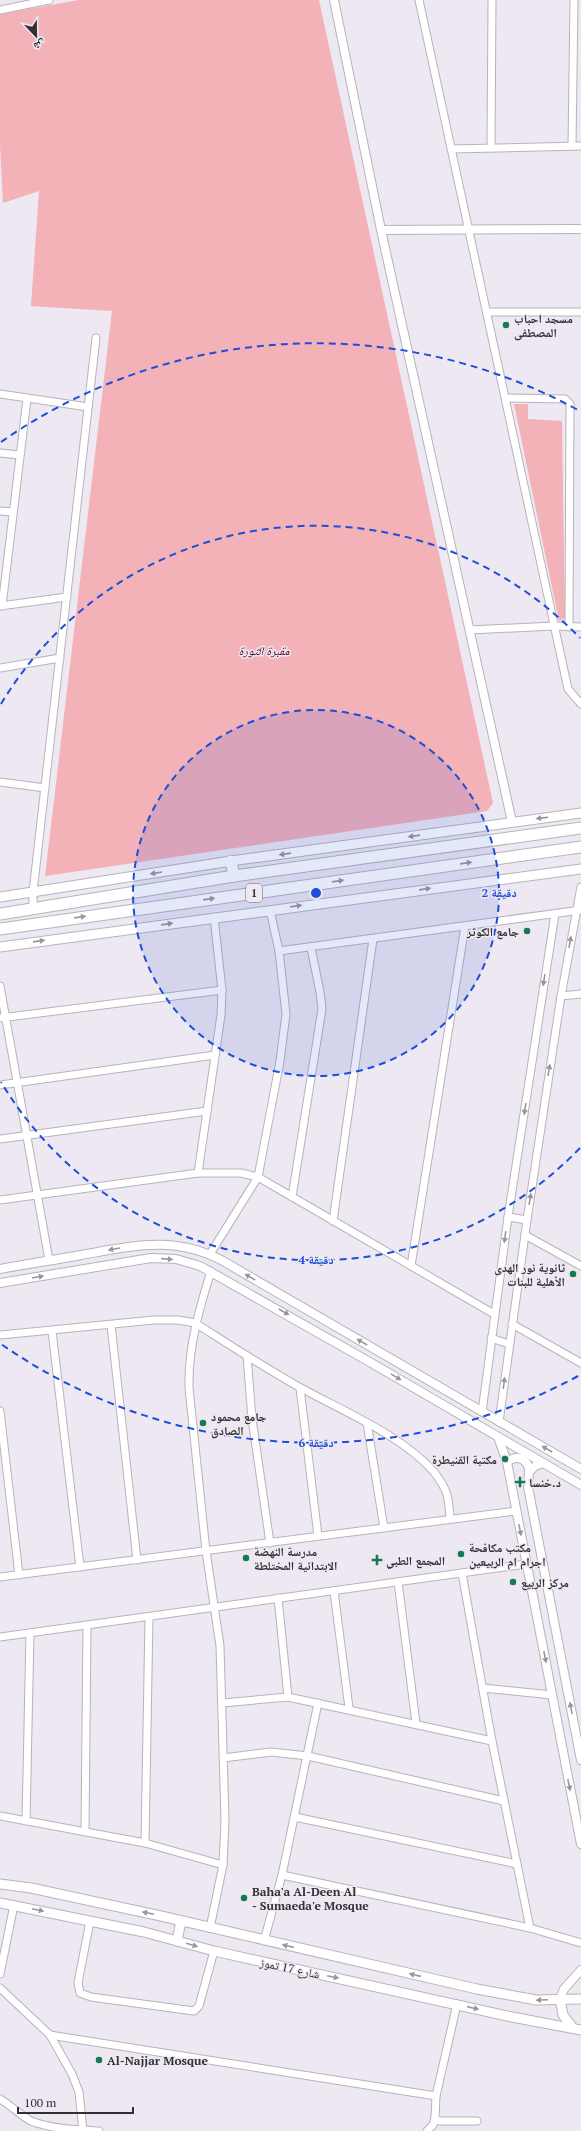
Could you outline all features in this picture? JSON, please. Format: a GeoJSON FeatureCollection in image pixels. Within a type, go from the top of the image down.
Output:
{"type":"FeatureCollection","features":[{"type":"Feature","properties":{"kind":"highway","name":"1"},"geometry":{"type":"LineString","coordinates":[[0,914],[234,876],[581,828]]}},
{"type":"Feature","properties":{"kind":"highway"},"geometry":{"type":"LineString","coordinates":[[506,839],[508,858]]}},
{"type":"Feature","properties":{"kind":"highway","name":"1"},"geometry":{"type":"LineString","coordinates":[[0,928],[581,847]]}},
{"type":"Feature","properties":{"kind":"highway"},"geometry":{"type":"LineString","coordinates":[[231,861],[234,876]]}},
{"type":"Feature","properties":{"kind":"main road"},"geometry":{"type":"LineString","coordinates":[[0,897],[231,861],[581,813]]}},
{"type":"Feature","properties":{"kind":"main road"},"geometry":{"type":"LineString","coordinates":[[0,946],[581,869]]}},
{"type":"Feature","properties":{"kind":"main road","name":"شارع 17 تموز"},"geometry":{"type":"LineString","coordinates":[[0,1884],[31,1888],[181,1921],[477,1989],[536,2000],[581,1999]]}},
{"type":"Feature","properties":{"kind":"main road","name":"شارع 17 تموز"},"geometry":{"type":"LineString","coordinates":[[0,1903],[90,1921],[214,1951],[577,2029]]}},
{"type":"Feature","properties":{"kind":"main road"},"geometry":{"type":"LineString","coordinates":[[177,1941],[181,1921]]}},
{"type":"Feature","properties":{"kind":"main road"},"geometry":{"type":"LineString","coordinates":[[560,1999],[563,2015],[577,2029]]}},
{"type":"Feature","properties":{"kind":"street"},"geometry":{"type":"LineString","coordinates":[[0,10],[49,0]]}},
{"type":"Feature","properties":{"kind":"street"},"geometry":{"type":"LineString","coordinates":[[334,0],[381,230],[512,822]]}},
{"type":"Feature","properties":{"kind":"street"},"geometry":{"type":"LineString","coordinates":[[419,0],[568,689],[581,704]]}},
{"type":"Feature","properties":{"kind":"street"},"geometry":{"type":"LineString","coordinates":[[492,0],[492,148]]}},
{"type":"Feature","properties":{"kind":"street"},"geometry":{"type":"LineString","coordinates":[[572,146],[574,0]]}},
{"type":"Feature","properties":{"kind":"street"},"geometry":{"type":"LineString","coordinates":[[451,149],[581,146]]}},
{"type":"Feature","properties":{"kind":"street"},"geometry":{"type":"LineString","coordinates":[[381,230],[581,229]]}},
{"type":"Feature","properties":{"kind":"street"},"geometry":{"type":"LineString","coordinates":[[487,312],[581,312]]}},
{"type":"Feature","properties":{"kind":"street"},"geometry":{"type":"LineString","coordinates":[[33,909],[33,892],[96,338]]}},
{"type":"Feature","properties":{"kind":"street"},"geometry":{"type":"LineString","coordinates":[[0,394],[88,407]]}},
{"type":"Feature","properties":{"kind":"street"},"geometry":{"type":"LineString","coordinates":[[506,398],[565,399],[570,404],[569,627]]}},
{"type":"Feature","properties":{"kind":"street"},"geometry":{"type":"LineString","coordinates":[[27,399],[1,606],[67,597]]}},
{"type":"Feature","properties":{"kind":"street"},"geometry":{"type":"LineString","coordinates":[[0,453],[20,455]]}},
{"type":"Feature","properties":{"kind":"street"},"geometry":{"type":"LineString","coordinates":[[0,511],[13,512]]}},
{"type":"Feature","properties":{"kind":"street"},"geometry":{"type":"LineString","coordinates":[[470,630],[554,626],[581,627]]}},
{"type":"Feature","properties":{"kind":"street"},"geometry":{"type":"LineString","coordinates":[[0,668],[60,658]]}},
{"type":"Feature","properties":{"kind":"street"},"geometry":{"type":"LineString","coordinates":[[0,782],[45,788]]}},
{"type":"Feature","properties":{"kind":"street"},"geometry":{"type":"LineString","coordinates":[[500,1422],[524,1235],[561,996],[578,910],[581,887]]}},
{"type":"Feature","properties":{"kind":"street"},"geometry":{"type":"LineString","coordinates":[[210,1254],[258,1178],[280,1061],[286,1014],[279,951],[270,910]]}},
{"type":"Feature","properties":{"kind":"street"},"geometry":{"type":"LineString","coordinates":[[279,951],[311,948],[578,910]]}},
{"type":"Feature","properties":{"kind":"street"},"geometry":{"type":"LineString","coordinates":[[482,1412],[490,1338],[555,914]]}},
{"type":"Feature","properties":{"kind":"street"},"geometry":{"type":"LineString","coordinates":[[198,1173],[221,1015],[222,990],[214,918]]}},
{"type":"Feature","properties":{"kind":"street"},"geometry":{"type":"LineString","coordinates":[[411,1266],[465,926]]}},
{"type":"Feature","properties":{"kind":"street"},"geometry":{"type":"LineString","coordinates":[[333,1221],[373,939]]}},
{"type":"Feature","properties":{"kind":"street"},"geometry":{"type":"LineString","coordinates":[[292,1197],[322,1010],[311,948]]}},
{"type":"Feature","properties":{"kind":"street"},"geometry":{"type":"LineString","coordinates":[[0,986],[3,1017],[18,1083],[49,1260]]}},
{"type":"Feature","properties":{"kind":"street"},"geometry":{"type":"LineString","coordinates":[[3,1017],[222,990]]}},
{"type":"Feature","properties":{"kind":"street"},"geometry":{"type":"LineString","coordinates":[[561,996],[581,994]]}},
{"type":"Feature","properties":{"kind":"street"},"geometry":{"type":"LineString","coordinates":[[0,1085],[215,1055]]}},
{"type":"Feature","properties":{"kind":"street"},"geometry":{"type":"LineString","coordinates":[[0,1139],[207,1112]]}},
{"type":"Feature","properties":{"kind":"street"},"geometry":{"type":"LineString","coordinates":[[0,1200],[198,1173],[241,1173],[258,1178],[494,1314]]}},
{"type":"Feature","properties":{"kind":"street"},"geometry":{"type":"LineString","coordinates":[[508,1217],[527,1220]]}},
{"type":"Feature","properties":{"kind":"street"},"geometry":{"type":"LineString","coordinates":[[524,1235],[581,1266]]}},
{"type":"Feature","properties":{"kind":"street"},"geometry":{"type":"LineString","coordinates":[[0,1269],[153,1244],[182,1246],[210,1254],[581,1469]]}},
{"type":"Feature","properties":{"kind":"street"},"geometry":{"type":"LineString","coordinates":[[60,1273],[80,1266],[82,1260],[78,1256]]}},
{"type":"Feature","properties":{"kind":"street"},"geometry":{"type":"LineString","coordinates":[[0,1283],[151,1258],[188,1262],[211,1271],[581,1485]]}},
{"type":"Feature","properties":{"kind":"street"},"geometry":{"type":"LineString","coordinates":[[210,1928],[222,1865],[225,1820],[220,1646],[206,1551],[189,1388],[188,1364],[195,1323],[211,1271]]}},
{"type":"Feature","properties":{"kind":"street"},"geometry":{"type":"LineString","coordinates":[[0,1335],[154,1320],[178,1320],[195,1323],[300,1388],[367,1424],[415,1453],[434,1473],[449,1496],[450,1519]]}},
{"type":"Feature","properties":{"kind":"street"},"geometry":{"type":"LineString","coordinates":[[512,1324],[581,1363]]}},
{"type":"Feature","properties":{"kind":"street"},"geometry":{"type":"LineString","coordinates":[[111,1325],[137,1560]]}},
{"type":"Feature","properties":{"kind":"street"},"geometry":{"type":"LineString","coordinates":[[52,1331],[80,1567]]}},
{"type":"Feature","properties":{"kind":"street"},"geometry":{"type":"LineString","coordinates":[[490,1338],[509,1344]]}},
{"type":"Feature","properties":{"kind":"street"},"geometry":{"type":"LineString","coordinates":[[368,1361],[374,1350]]}},
{"type":"Feature","properties":{"kind":"street"},"geometry":{"type":"LineString","coordinates":[[247,1356],[252,1419],[270,1543]]}},
{"type":"Feature","properties":{"kind":"street"},"geometry":{"type":"LineString","coordinates":[[300,1388],[318,1536]]}},
{"type":"Feature","properties":{"kind":"street"},"geometry":{"type":"LineString","coordinates":[[0,1411],[19,1575]]}},
{"type":"Feature","properties":{"kind":"street"},"geometry":{"type":"LineString","coordinates":[[367,1424],[384,1528]]}},
{"type":"Feature","properties":{"kind":"street"},"geometry":{"type":"LineString","coordinates":[[498,1438],[507,1462],[581,1844]]}},
{"type":"Feature","properties":{"kind":"street"},"geometry":{"type":"LineString","coordinates":[[507,1462],[514,1458],[522,1459],[528,1464],[528,1487],[581,1760]]}},
{"type":"Feature","properties":{"kind":"street"},"geometry":{"type":"LineString","coordinates":[[529,1472],[535,1466],[543,1463]]}},
{"type":"Feature","properties":{"kind":"street"},"geometry":{"type":"LineString","coordinates":[[0,1578],[516,1511]]}},
{"type":"Feature","properties":{"kind":"street"},"geometry":{"type":"LineString","coordinates":[[0,1637],[526,1564]]}},
{"type":"Feature","properties":{"kind":"street"},"geometry":{"type":"LineString","coordinates":[[462,1573],[492,1741],[530,1928]]}},
{"type":"Feature","properties":{"kind":"street"},"geometry":{"type":"LineString","coordinates":[[398,1582],[416,1723]]}},
{"type":"Feature","properties":{"kind":"street"},"geometry":{"type":"LineString","coordinates":[[334,1591],[349,1708]]}},
{"type":"Feature","properties":{"kind":"street"},"geometry":{"type":"LineString","coordinates":[[278,1598],[288,1697]]}},
{"type":"Feature","properties":{"kind":"street"},"geometry":{"type":"LineString","coordinates":[[145,1843],[148,1617]]}},
{"type":"Feature","properties":{"kind":"street"},"geometry":{"type":"LineString","coordinates":[[85,1831],[87,1625]]}},
{"type":"Feature","properties":{"kind":"street"},"geometry":{"type":"LineString","coordinates":[[26,1821],[30,1633]]}},
{"type":"Feature","properties":{"kind":"street"},"geometry":{"type":"LineString","coordinates":[[483,1688],[552,1695]]}},
{"type":"Feature","properties":{"kind":"street"},"geometry":{"type":"LineString","coordinates":[[222,1703],[288,1697],[349,1708],[492,1741]]}},
{"type":"Feature","properties":{"kind":"street"},"geometry":{"type":"LineString","coordinates":[[264,1941],[282,1875],[308,1756],[318,1702]]}},
{"type":"Feature","properties":{"kind":"street"},"geometry":{"type":"LineString","coordinates":[[223,1758],[271,1752],[308,1756],[504,1801]]}},
{"type":"Feature","properties":{"kind":"street"},"geometry":{"type":"LineString","coordinates":[[0,1816],[145,1843],[222,1865]]}},
{"type":"Feature","properties":{"kind":"street"},"geometry":{"type":"LineString","coordinates":[[295,1817],[517,1864]]}},
{"type":"Feature","properties":{"kind":"street"},"geometry":{"type":"LineString","coordinates":[[282,1875],[530,1928],[581,1943]]}},
{"type":"Feature","properties":{"kind":"street"},"geometry":{"type":"LineString","coordinates":[[0,1974],[14,1905]]}},
{"type":"Feature","properties":{"kind":"street"},"geometry":{"type":"LineString","coordinates":[[90,1921],[78,1983],[80,1993],[91,1997],[194,2011],[199,2006],[214,1951]]}},
{"type":"Feature","properties":{"kind":"street"},"geometry":{"type":"LineString","coordinates":[[560,1999],[564,1988],[581,1970]]}},
{"type":"Feature","properties":{"kind":"street"},"geometry":{"type":"LineString","coordinates":[[0,1988],[50,2035],[72,2074],[79,2092],[83,2131]]}},
{"type":"Feature","properties":{"kind":"street"},"geometry":{"type":"LineString","coordinates":[[427,2131],[433,2125],[435,2118],[436,2096],[457,2004]]}},
{"type":"Feature","properties":{"kind":"street"},"geometry":{"type":"LineString","coordinates":[[50,2035],[436,2096]]}},
{"type":"Feature","properties":{"kind":"street"},"geometry":{"type":"LineString","coordinates":[[0,2099],[30,2120],[83,2131],[99,2131]]}},
{"type":"Feature","properties":{"kind":"street"},"geometry":{"type":"LineString","coordinates":[[435,2118],[439,2121],[477,2121]]}},
{"type":"Feature","properties":{"kind":"green space","name":"مقبرة الثورة"},"geometry":{"type":"Polygon","coordinates":[[[79,0],[319,0],[493,803],[487,811],[45,876],[112,311],[31,306],[39,191],[3,203],[0,144],[0,14],[79,0]]]}},
{"type":"Feature","properties":{"kind":"green space"},"geometry":{"type":"Polygon","coordinates":[[[514,404],[528,404],[528,419],[562,421],[565,618],[559,621],[514,404]]]}},
{"type":"Feature","properties":{"kind":"place","name":"مسجد احباب المصطفى"},"geometry":{"type":"Point","coordinates":[506,325]}},
{"type":"Feature","properties":{"kind":"place","name":"جامع الكوثر"},"geometry":{"type":"Point","coordinates":[527,931]}},
{"type":"Feature","properties":{"kind":"place","name":"ثانوية نور الهدى الأهلية للبنات"},"geometry":{"type":"Point","coordinates":[573,1274]}},
{"type":"Feature","properties":{"kind":"place","name":"جامع محمود الصادق"},"geometry":{"type":"Point","coordinates":[203,1423]}},
{"type":"Feature","properties":{"kind":"place","name":"مكتبة القنيطرة"},"geometry":{"type":"Point","coordinates":[505,1459]}},
{"type":"Feature","properties":{"kind":"place","name":"د.خنسا"},"geometry":{"type":"Point","coordinates":[520,1482]}},
{"type":"Feature","properties":{"kind":"place","name":"مكتب مكافحة اجرام ام الربيعين"},"geometry":{"type":"Point","coordinates":[461,1554]}},
{"type":"Feature","properties":{"kind":"place","name":"مدرسة النهضة الابتدائية المختلطة"},"geometry":{"type":"Point","coordinates":[246,1558]}},
{"type":"Feature","properties":{"kind":"place","name":"المجمع الطبي"},"geometry":{"type":"Point","coordinates":[377,1560]}},
{"type":"Feature","properties":{"kind":"place","name":"مركز الربيع"},"geometry":{"type":"Point","coordinates":[513,1582]}},
{"type":"Feature","properties":{"kind":"place","name":"Baha'a Al-Deen Al - Sumaeda'e Mosque"},"geometry":{"type":"Point","coordinates":[244,1898]}},
{"type":"Feature","properties":{"kind":"place","name":"Al-Najjar Mosque"},"geometry":{"type":"Point","coordinates":[99,2060]}}]}
